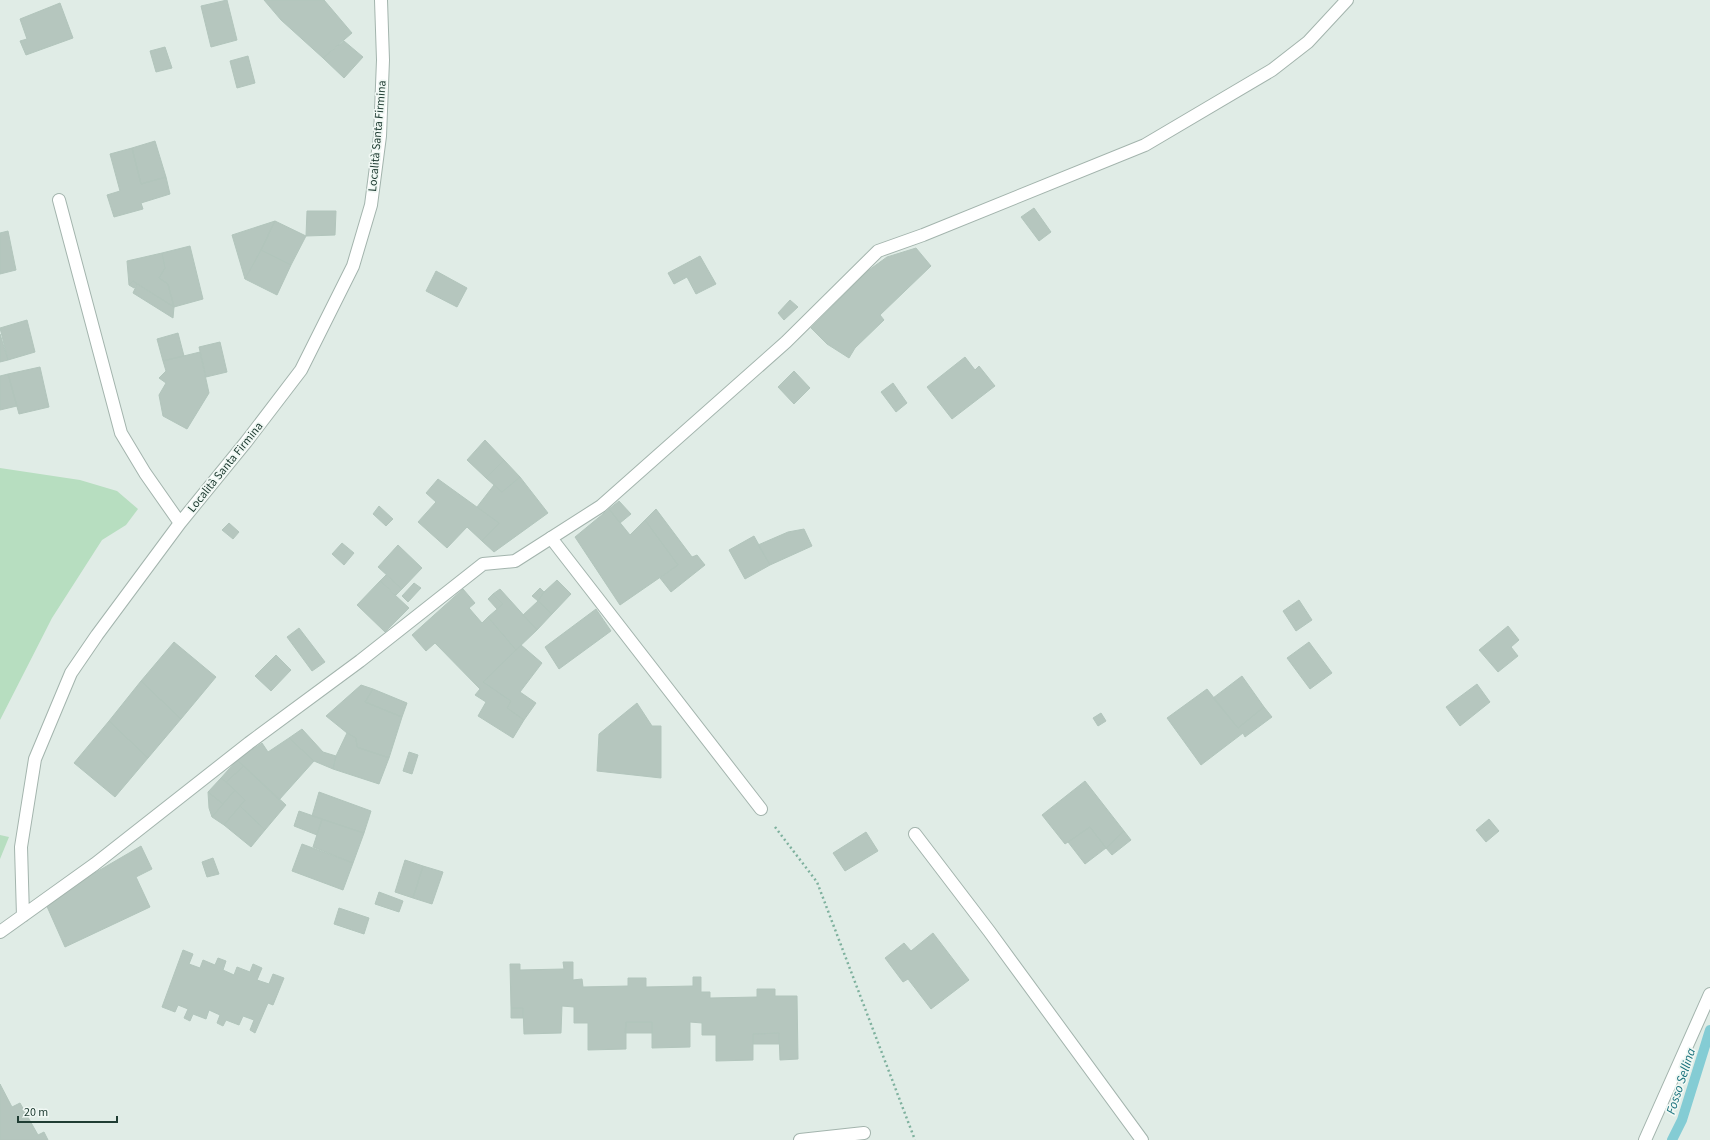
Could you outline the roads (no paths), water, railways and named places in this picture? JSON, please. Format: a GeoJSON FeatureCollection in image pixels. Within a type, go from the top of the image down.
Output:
{"type":"FeatureCollection","features":[{"type":"Feature","properties":{"kind":"street","name":"Località Santa Firmina"},"geometry":{"type":"LineString","coordinates":[[23,916],[21,847],[35,759],[71,673],[96,635],[180,523],[246,442],[301,370],[353,266],[371,205],[380,136],[383,60],[381,0]]}},
{"type":"Feature","properties":{"kind":"street"},"geometry":{"type":"LineString","coordinates":[[0,932],[95,864],[249,742],[360,660],[483,564],[515,561],[601,506],[786,342],[878,251],[923,235],[1145,145],[1272,70],[1308,42],[1347,0]]}},
{"type":"Feature","properties":{"kind":"street"},"geometry":{"type":"LineString","coordinates":[[59,200],[121,433],[145,473],[180,523]]}},
{"type":"Feature","properties":{"kind":"street"},"geometry":{"type":"LineString","coordinates":[[551,538],[761,809]]}},
{"type":"Feature","properties":{"kind":"street"},"geometry":{"type":"LineString","coordinates":[[915,834],[990,931],[1142,1140]]}},
{"type":"Feature","properties":{"kind":"street"},"geometry":{"type":"LineString","coordinates":[[1645,1140],[1710,994]]}},
{"type":"Feature","properties":{"kind":"street"},"geometry":{"type":"LineString","coordinates":[[800,1140],[864,1133]]}},
{"type":"Feature","properties":{"kind":"waterway","name":"Fosso Sellina"},"geometry":{"type":"LineString","coordinates":[[1672,1140],[1682,1120],[1710,1030]]}}]}
